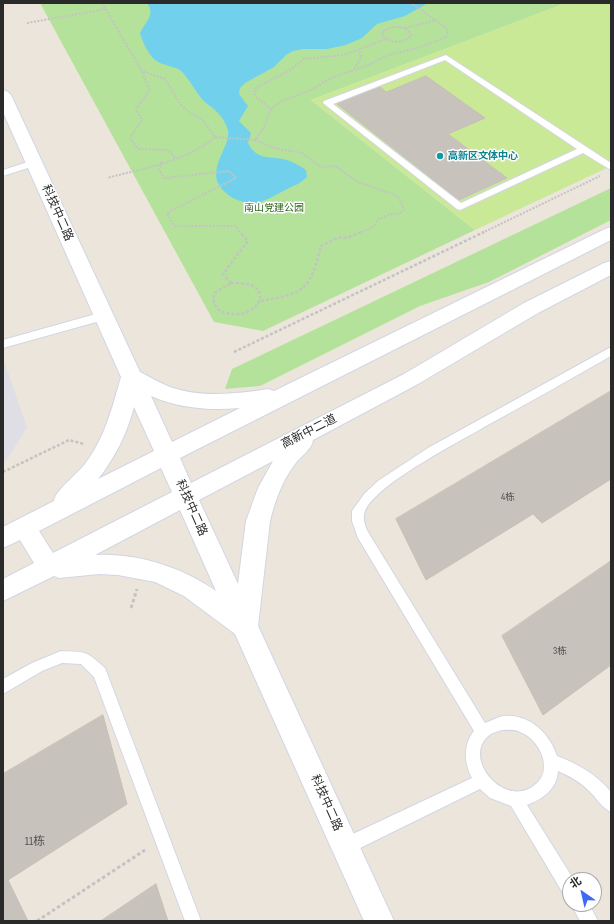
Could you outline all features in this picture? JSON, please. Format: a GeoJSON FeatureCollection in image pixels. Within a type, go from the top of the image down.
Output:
{"type":"FeatureCollection","features":[{"type":"Feature","properties":{"kind":"main road","name":"科技中二路"},"geometry":{"type":"LineString","coordinates":[[3,95],[379,921]]}},
{"type":"Feature","properties":{"kind":"main road"},"geometry":{"type":"LineString","coordinates":[[3,538],[287,394],[611,234]]}},
{"type":"Feature","properties":{"kind":"main road","name":"高新中二道"},"geometry":{"type":"LineString","coordinates":[[3,591],[411,380],[531,308],[611,267]]}},
{"type":"Feature","properties":{"kind":"main road"},"geometry":{"type":"LineString","coordinates":[[48,515],[77,488],[110,447],[124,412],[131,376],[170,395],[194,400],[221,402],[253,400],[287,394]]}},
{"type":"Feature","properties":{"kind":"main road"},"geometry":{"type":"LineString","coordinates":[[245,628],[258,521],[263,502],[282,465],[298,445],[319,427]]}},
{"type":"Feature","properties":{"kind":"main road"},"geometry":{"type":"LineString","coordinates":[[24,527],[45,569],[84,564],[113,564],[158,572],[178,581],[209,599],[245,628]]}},
{"type":"Feature","properties":{"kind":"lane"},"geometry":{"type":"LineString","coordinates":[[584,149],[460,207],[327,103],[446,56],[611,167]]}},
{"type":"Feature","properties":{"kind":"lane"},"geometry":{"type":"LineString","coordinates":[[3,173],[34,163]]}},
{"type":"Feature","properties":{"kind":"lane"},"geometry":{"type":"LineString","coordinates":[[3,344],[103,316]]}},
{"type":"Feature","properties":{"kind":"lane"},"geometry":{"type":"LineString","coordinates":[[482,731],[362,534],[358,522],[359,509],[368,498],[384,484],[428,454],[611,351]]}},
{"type":"Feature","properties":{"kind":"lane"},"geometry":{"type":"LineString","coordinates":[[3,687],[37,667],[61,657],[84,658],[100,673],[193,921]]}},
{"type":"Feature","properties":{"kind":"lane"},"geometry":{"type":"LineString","coordinates":[[515,723],[528,728],[540,738],[548,748],[552,761],[548,783],[540,791],[528,797],[515,799],[507,798],[493,792],[481,781],[476,773],[472,757],[475,742],[482,731],[495,724],[515,723]]}},
{"type":"Feature","properties":{"kind":"lane"},"geometry":{"type":"LineString","coordinates":[[552,761],[586,776],[602,792],[611,804]]}},
{"type":"Feature","properties":{"kind":"lane"},"geometry":{"type":"LineString","coordinates":[[346,846],[481,781]]}},
{"type":"Feature","properties":{"kind":"lane"},"geometry":{"type":"LineString","coordinates":[[515,799],[562,876]]}},
{"type":"Feature","properties":{"kind":"lane"},"geometry":{"type":"LineString","coordinates":[[585,912],[590,921]]}},
{"type":"Feature","properties":{"kind":"path"},"geometry":{"type":"LineString","coordinates":[[102,3],[142,71],[150,90],[136,109],[142,120],[130,138],[138,149],[168,150],[175,158]]}},
{"type":"Feature","properties":{"kind":"path"},"geometry":{"type":"LineString","coordinates":[[253,140],[264,127],[271,109],[282,101],[309,91],[331,78],[368,65],[388,55],[421,47],[446,36],[448,31],[437,20],[411,3]]}},
{"type":"Feature","properties":{"kind":"path"},"geometry":{"type":"LineString","coordinates":[[27,24],[106,9]]}},
{"type":"Feature","properties":{"kind":"path"},"geometry":{"type":"LineString","coordinates":[[404,28],[411,34],[409,38],[398,42],[386,39],[382,35],[385,29],[392,27],[404,28],[437,20]]}},
{"type":"Feature","properties":{"kind":"path"},"geometry":{"type":"LineString","coordinates":[[271,109],[256,97],[254,93],[257,87],[290,71],[304,59],[344,55],[386,39]]}},
{"type":"Feature","properties":{"kind":"path"},"geometry":{"type":"LineString","coordinates":[[353,70],[361,57],[359,50]]}},
{"type":"Feature","properties":{"kind":"path"},"geometry":{"type":"LineString","coordinates":[[142,71],[165,79],[181,105],[192,114],[202,119],[215,136],[253,140],[274,148],[302,153],[321,167],[335,166],[358,182],[374,189],[398,196],[404,209],[400,214],[390,214],[377,220],[374,226],[362,232],[349,237],[337,238],[321,246],[311,280],[297,291],[260,301]]}},
{"type":"Feature","properties":{"kind":"path"},"geometry":{"type":"LineString","coordinates":[[106,178],[175,158],[210,143],[215,136]]}},
{"type":"Feature","properties":{"kind":"path"},"geometry":{"type":"LineString","coordinates":[[162,162],[159,169],[164,178],[230,170],[236,178],[167,213],[174,226],[235,226],[248,241],[223,274],[231,283]]}},
{"type":"Feature","properties":{"kind":"path"},"geometry":{"type":"LineString","coordinates":[[234,352],[604,174]]}},
{"type":"Feature","properties":{"kind":"path"},"geometry":{"type":"LineString","coordinates":[[231,283],[253,286],[260,295],[260,301],[253,310],[246,313],[231,315],[223,312],[214,304],[214,294],[218,289],[231,283]]}},
{"type":"Feature","properties":{"kind":"path"},"geometry":{"type":"LineString","coordinates":[[3,472],[69,440],[91,446]]}},
{"type":"Feature","properties":{"kind":"path"},"geometry":{"type":"LineString","coordinates":[[132,608],[138,587]]}},
{"type":"Feature","properties":{"kind":"path"},"geometry":{"type":"LineString","coordinates":[[37,921],[162,839]]}},
{"type":"Feature","properties":{"kind":"shaded area"},"geometry":{"type":"Polygon","coordinates":[[[3,358],[27,427],[7,460],[3,462],[3,358]]]}},
{"type":"Feature","properties":{"kind":"green space","name":"南山党建公园"},"geometry":{"type":"Polygon","coordinates":[[[40,3],[566,3],[311,100],[475,230],[263,331],[214,322],[40,3]]]}},
{"type":"Feature","properties":{"kind":"green space"},"geometry":{"type":"Polygon","coordinates":[[[566,3],[611,3],[611,166],[475,230],[311,100],[566,3]]]}},
{"type":"Feature","properties":{"kind":"green space"},"geometry":{"type":"Polygon","coordinates":[[[611,188],[611,220],[489,282],[420,306],[260,386],[225,389],[232,369],[611,188]]]}},
{"type":"Feature","properties":{"kind":"water"},"geometry":{"type":"Polygon","coordinates":[[[147,3],[428,3],[405,16],[377,24],[362,38],[346,45],[327,49],[303,49],[293,51],[286,55],[274,67],[245,83],[240,88],[239,94],[248,106],[239,121],[251,133],[248,143],[251,148],[259,155],[283,159],[295,163],[306,170],[307,177],[298,184],[269,199],[256,203],[249,203],[230,196],[217,181],[217,167],[228,136],[228,131],[223,119],[202,99],[182,72],[159,62],[151,56],[145,47],[140,33],[150,15],[147,3]]]}},
{"type":"Feature","properties":{"kind":"building","name":"高新区文体中心"},"geometry":{"type":"Polygon","coordinates":[[[426,76],[485,118],[448,134],[507,178],[459,200],[336,103],[379,86],[386,92],[426,76]]]}},
{"type":"Feature","properties":{"kind":"building"},"geometry":{"type":"Polygon","coordinates":[[[611,391],[611,479],[542,523],[533,514],[426,580],[396,519],[611,391]]]}},
{"type":"Feature","properties":{"kind":"building"},"geometry":{"type":"Polygon","coordinates":[[[611,561],[611,665],[543,715],[502,636],[611,561]]]}},
{"type":"Feature","properties":{"kind":"building"},"geometry":{"type":"Polygon","coordinates":[[[103,715],[127,804],[8,880],[28,921],[3,921],[3,774],[103,715]]]}},
{"type":"Feature","properties":{"kind":"building"},"geometry":{"type":"Polygon","coordinates":[[[156,884],[168,921],[101,921],[156,884]]]}},
{"type":"Feature","properties":{"kind":"place","name":"高新区文体中心"},"geometry":{"type":"Point","coordinates":[440,156]}}]}
